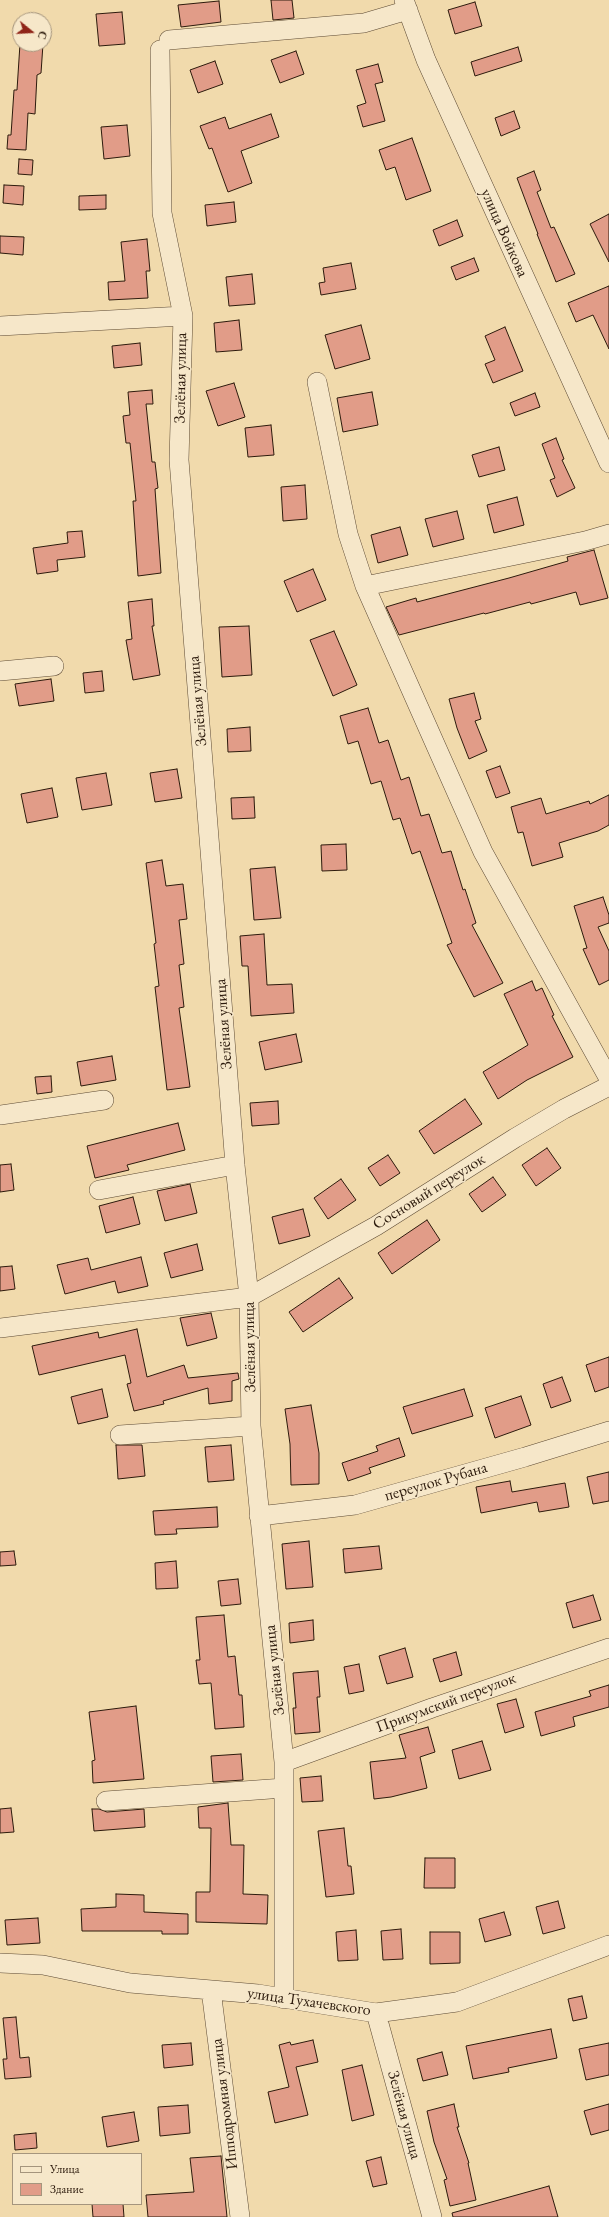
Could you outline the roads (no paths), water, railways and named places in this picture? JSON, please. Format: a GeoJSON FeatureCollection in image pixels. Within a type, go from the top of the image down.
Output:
{"type":"FeatureCollection","features":[{"type":"Feature","properties":{"kind":"street","name":"Зелёная улица"},"geometry":{"type":"LineString","coordinates":[[284,1999],[284,1762],[251,1426],[249,1297],[235,1165],[179,460],[183,316],[162,213],[165,45],[364,23],[406,5]]}},
{"type":"Feature","properties":{"kind":"street","name":"улица Войкова"},"geometry":{"type":"LineString","coordinates":[[406,5],[426,60],[609,463]]}},
{"type":"Feature","properties":{"kind":"street"},"geometry":{"type":"LineString","coordinates":[[0,326],[183,316]]}},
{"type":"Feature","properties":{"kind":"street"},"geometry":{"type":"LineString","coordinates":[[317,382],[348,534],[365,586],[484,852],[609,1079]]}},
{"type":"Feature","properties":{"kind":"street"},"geometry":{"type":"LineString","coordinates":[[365,586],[585,541],[609,534]]}},
{"type":"Feature","properties":{"kind":"street"},"geometry":{"type":"LineString","coordinates":[[0,671],[54,666]]}},
{"type":"Feature","properties":{"kind":"street","name":"Сосновый переулок"},"geometry":{"type":"LineString","coordinates":[[249,1297],[376,1226],[515,1138],[564,1109],[609,1086]]}},
{"type":"Feature","properties":{"kind":"street"},"geometry":{"type":"LineString","coordinates":[[0,1115],[104,1100]]}},
{"type":"Feature","properties":{"kind":"street"},"geometry":{"type":"LineString","coordinates":[[99,1190],[235,1165]]}},
{"type":"Feature","properties":{"kind":"street"},"geometry":{"type":"LineString","coordinates":[[0,1328],[249,1297]]}},
{"type":"Feature","properties":{"kind":"street"},"geometry":{"type":"LineString","coordinates":[[120,1435],[251,1426]]}},
{"type":"Feature","properties":{"kind":"street","name":"переулок Рубана"},"geometry":{"type":"LineString","coordinates":[[259,1516],[355,1504],[525,1457],[609,1431]]}},
{"type":"Feature","properties":{"kind":"street","name":"Прикумский переулок"},"geometry":{"type":"LineString","coordinates":[[284,1762],[439,1705],[609,1648]]}},
{"type":"Feature","properties":{"kind":"street"},"geometry":{"type":"LineString","coordinates":[[106,1801],[284,1788]]}},
{"type":"Feature","properties":{"kind":"street","name":"улица Тухачевского"},"geometry":{"type":"LineString","coordinates":[[0,1963],[42,1964],[130,1983],[258,1994],[284,1999],[310,2001],[376,2013],[457,2002],[609,1945]]}},
{"type":"Feature","properties":{"kind":"street","name":"Ипподромная улица"},"geometry":{"type":"LineString","coordinates":[[211,1990],[240,2217]]}},
{"type":"Feature","properties":{"kind":"street","name":"Зелёная улица"},"geometry":{"type":"LineString","coordinates":[[376,2013],[432,2217]]}}]}
